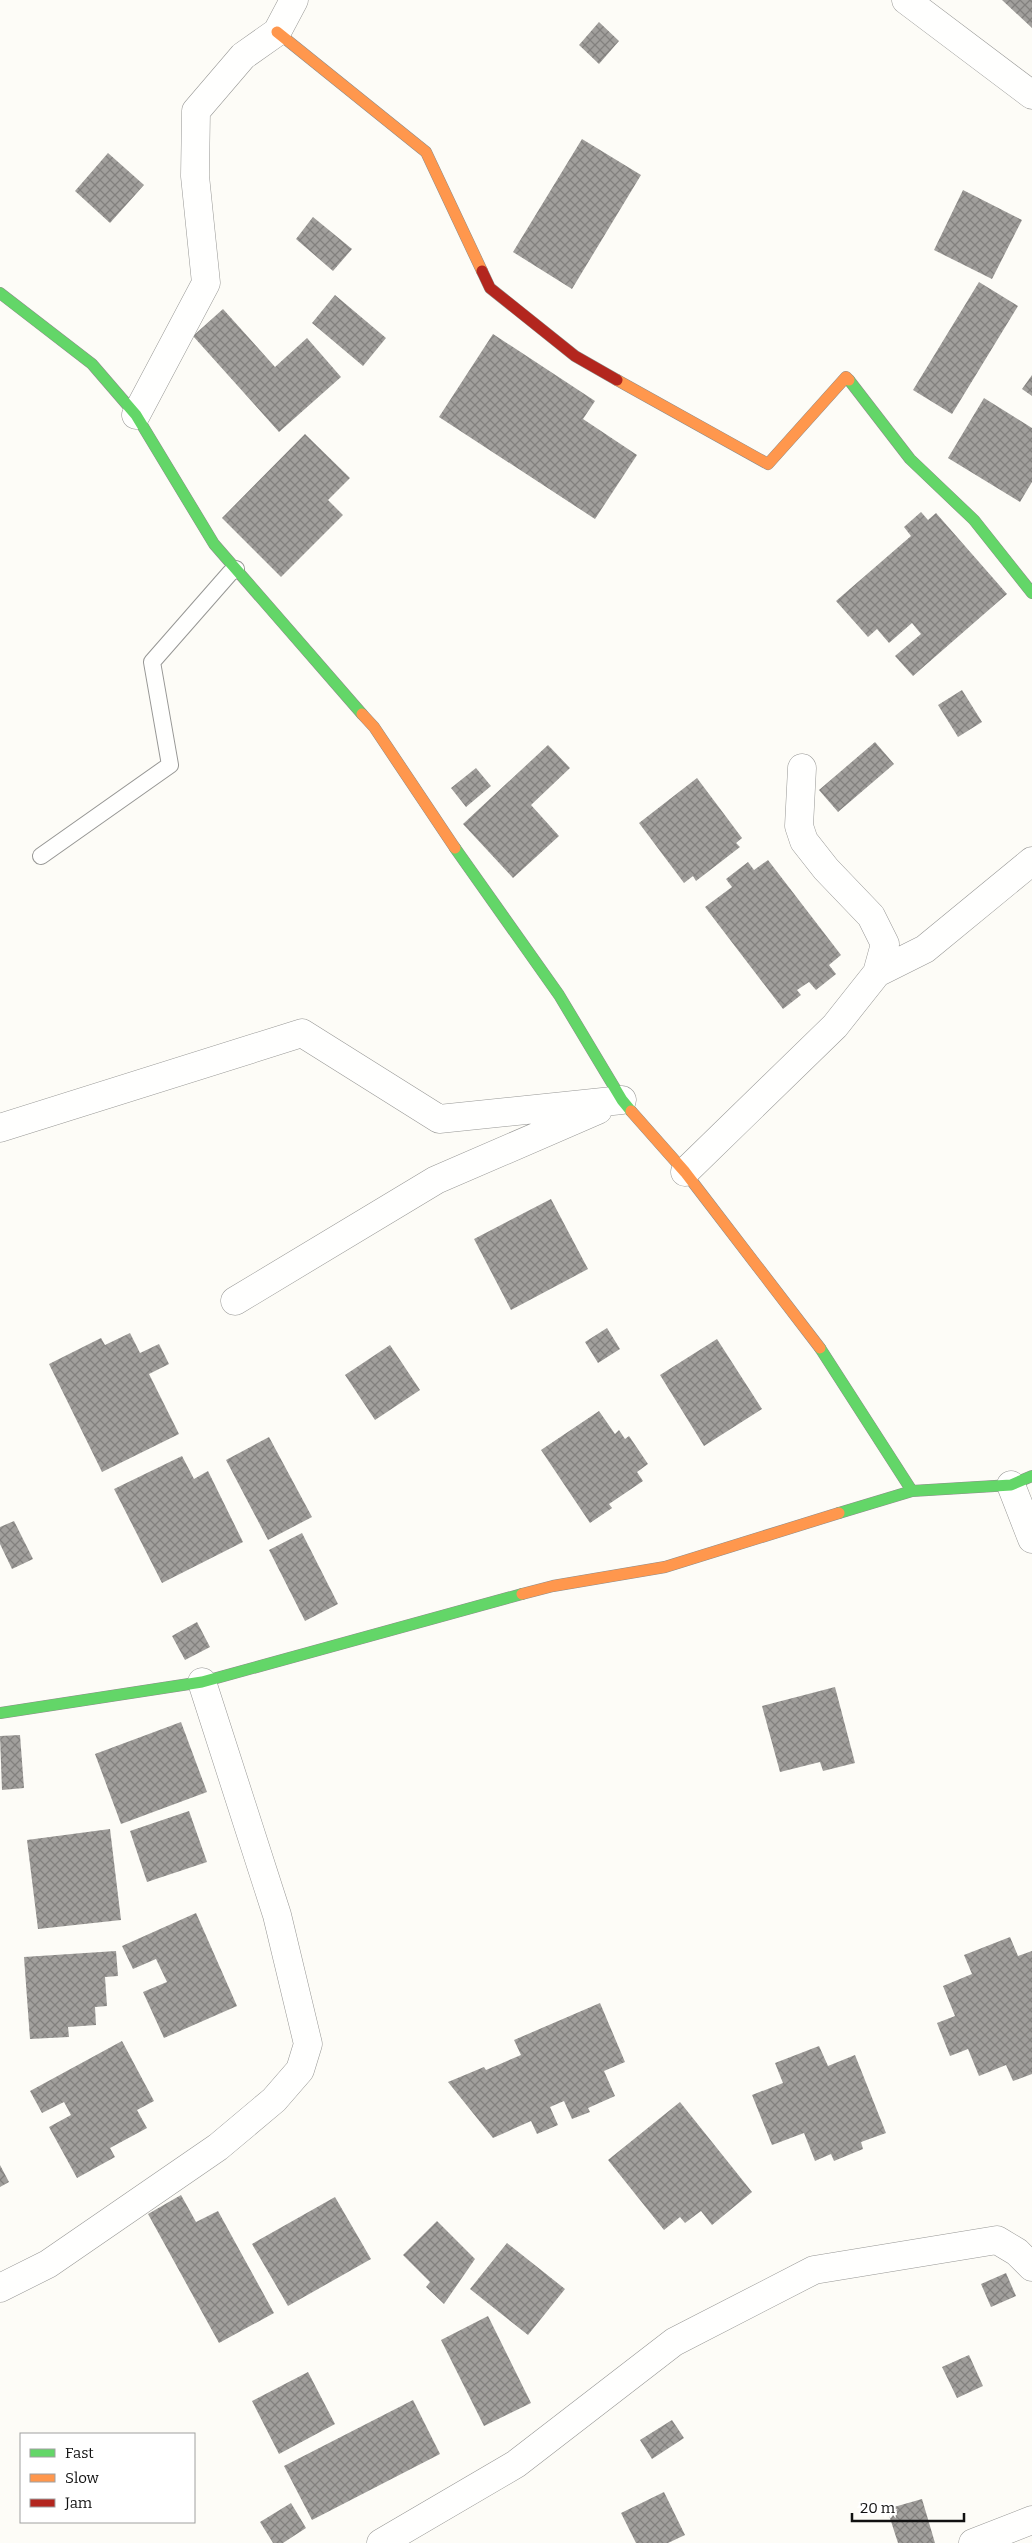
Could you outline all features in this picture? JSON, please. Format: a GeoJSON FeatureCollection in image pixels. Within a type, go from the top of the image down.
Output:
{"type":"FeatureCollection","features":[{"type":"Feature","properties":{"kind":"street"},"geometry":{"type":"LineString","coordinates":[[136,415],[206,283],[195,176],[196,111],[244,56],[276,32],[294,0]]}},
{"type":"Feature","properties":{"kind":"street"},"geometry":{"type":"LineString","coordinates":[[906,0],[1032,95]]}},
{"type":"Feature","properties":{"kind":"street"},"geometry":{"type":"LineString","coordinates":[[276,32],[426,152],[490,288],[575,356],[768,464],[846,377],[910,459],[974,520],[1032,593]]}},
{"type":"Feature","properties":{"kind":"street"},"geometry":{"type":"LineString","coordinates":[[0,293],[92,364],[136,415],[214,544],[374,728],[468,867],[559,995],[622,1100],[685,1172],[815,1339],[912,1491]]}},
{"type":"Feature","properties":{"kind":"street"},"geometry":{"type":"LineString","coordinates":[[685,1172],[835,1026],[877,973],[885,944],[872,916],[826,868],[804,841],[799,826],[802,768]]}},
{"type":"Feature","properties":{"kind":"street"},"geometry":{"type":"LineString","coordinates":[[877,973],[925,949],[1032,861]]}},
{"type":"Feature","properties":{"kind":"street"},"geometry":{"type":"LineString","coordinates":[[0,1128],[302,1033],[439,1118],[622,1100]]}},
{"type":"Feature","properties":{"kind":"street"},"geometry":{"type":"LineString","coordinates":[[235,1301],[436,1180],[622,1100]]}},
{"type":"Feature","properties":{"kind":"street"},"geometry":{"type":"LineString","coordinates":[[0,1713],[202,1682],[553,1586],[665,1567],[912,1491],[1021,1480],[1032,1538]]}},
{"type":"Feature","properties":{"kind":"street"},"geometry":{"type":"LineString","coordinates":[[0,2288],[48,2264],[218,2147],[274,2100],[300,2070],[308,2044],[276,1915],[202,1682]]}},
{"type":"Feature","properties":{"kind":"street"},"geometry":{"type":"LineString","coordinates":[[382,2543],[516,2464],[674,2342],[814,2270],[997,2240],[1017,2252],[1032,2267]]}},
{"type":"Feature","properties":{"kind":"street"},"geometry":{"type":"LineString","coordinates":[[974,2543],[1032,2520]]}},
{"type":"Feature","properties":{"kind":"lane"},"geometry":{"type":"LineString","coordinates":[[41,856],[170,765],[152,662],[230,573],[236,569]]}},
{"type":"Feature","properties":{"kind":"building"},"geometry":{"type":"Polygon","coordinates":[[[1002,0],[1032,0],[1032,28],[1002,0]]]}},
{"type":"Feature","properties":{"kind":"building"},"geometry":{"type":"Polygon","coordinates":[[[599,22],[619,41],[599,64],[579,45],[599,22]]]}},
{"type":"Feature","properties":{"kind":"building"},"geometry":{"type":"Polygon","coordinates":[[[582,139],[641,175],[572,289],[513,252],[582,139]]]}},
{"type":"Feature","properties":{"kind":"building"},"geometry":{"type":"Polygon","coordinates":[[[108,153],[144,185],[110,223],[75,191],[108,153]]]}},
{"type":"Feature","properties":{"kind":"building"},"geometry":{"type":"Polygon","coordinates":[[[963,190],[1022,220],[992,279],[934,250],[963,190]]]}},
{"type":"Feature","properties":{"kind":"building"},"geometry":{"type":"Polygon","coordinates":[[[313,217],[352,249],[333,271],[296,239],[313,217]]]}},
{"type":"Feature","properties":{"kind":"building"},"geometry":{"type":"Polygon","coordinates":[[[979,282],[1018,306],[952,414],[913,390],[979,282]]]}},
{"type":"Feature","properties":{"kind":"building"},"geometry":{"type":"Polygon","coordinates":[[[335,295],[386,338],[363,366],[312,323],[335,295]]]}},
{"type":"Feature","properties":{"kind":"building"},"geometry":{"type":"Polygon","coordinates":[[[223,309],[275,367],[307,338],[341,377],[279,432],[193,336],[223,309]]]}},
{"type":"Feature","properties":{"kind":"building"},"geometry":{"type":"Polygon","coordinates":[[[493,334],[595,401],[583,419],[637,455],[595,519],[439,417],[493,334]]]}},
{"type":"Feature","properties":{"kind":"building"},"geometry":{"type":"Polygon","coordinates":[[[1032,375],[1032,396],[1022,389],[1032,375]]]}},
{"type":"Feature","properties":{"kind":"building"},"geometry":{"type":"Polygon","coordinates":[[[984,398],[1032,428],[1032,482],[1020,502],[948,458],[984,398]]]}},
{"type":"Feature","properties":{"kind":"building"},"geometry":{"type":"Polygon","coordinates":[[[305,434],[350,478],[328,500],[343,515],[281,577],[222,518],[305,434]]]}},
{"type":"Feature","properties":{"kind":"building"},"geometry":{"type":"Polygon","coordinates":[[[921,512],[928,520],[936,513],[1007,594],[913,676],[895,656],[921,634],[912,623],[889,643],[877,629],[868,637],[836,601],[911,536],[904,527],[921,512]]]}},
{"type":"Feature","properties":{"kind":"building"},"geometry":{"type":"Polygon","coordinates":[[[962,690],[982,722],[958,737],[938,705],[962,690]]]}},
{"type":"Feature","properties":{"kind":"building"},"geometry":{"type":"Polygon","coordinates":[[[875,742],[894,764],[838,812],[819,790],[875,742]]]}},
{"type":"Feature","properties":{"kind":"building"},"geometry":{"type":"Polygon","coordinates":[[[548,745],[570,768],[531,805],[559,836],[513,878],[463,824],[548,745]]]}},
{"type":"Feature","properties":{"kind":"building"},"geometry":{"type":"Polygon","coordinates":[[[476,768],[491,786],[466,807],[451,788],[476,768]]]}},
{"type":"Feature","properties":{"kind":"building"},"geometry":{"type":"Polygon","coordinates":[[[697,778],[742,838],[736,843],[740,847],[696,881],[693,876],[684,883],[639,823],[697,778]]]}},
{"type":"Feature","properties":{"kind":"building"},"geometry":{"type":"Polygon","coordinates":[[[768,860],[841,955],[829,965],[836,974],[816,990],[809,982],[797,990],[801,995],[783,1009],[705,907],[732,887],[726,879],[748,862],[754,870],[768,860]]]}},
{"type":"Feature","properties":{"kind":"building"},"geometry":{"type":"Polygon","coordinates":[[[551,1199],[588,1269],[511,1310],[474,1239],[551,1199]]]}},
{"type":"Feature","properties":{"kind":"building"},"geometry":{"type":"Polygon","coordinates":[[[607,1328],[620,1349],[598,1363],[585,1342],[607,1328]]]}},
{"type":"Feature","properties":{"kind":"building"},"geometry":{"type":"Polygon","coordinates":[[[130,1333],[140,1353],[159,1344],[169,1364],[149,1374],[179,1434],[102,1472],[49,1364],[101,1338],[105,1345],[130,1333]]]}},
{"type":"Feature","properties":{"kind":"building"},"geometry":{"type":"Polygon","coordinates":[[[717,1339],[762,1409],[704,1446],[660,1375],[717,1339]]]}},
{"type":"Feature","properties":{"kind":"building"},"geometry":{"type":"Polygon","coordinates":[[[390,1345],[420,1390],[375,1420],[345,1375],[390,1345]]]}},
{"type":"Feature","properties":{"kind":"building"},"geometry":{"type":"Polygon","coordinates":[[[599,1411],[615,1434],[619,1430],[625,1439],[629,1436],[648,1464],[637,1472],[643,1481],[609,1504],[612,1508],[590,1523],[541,1450],[599,1411]]]}},
{"type":"Feature","properties":{"kind":"building"},"geometry":{"type":"Polygon","coordinates":[[[269,1437],[312,1517],[268,1540],[226,1460],[269,1437]]]}},
{"type":"Feature","properties":{"kind":"building"},"geometry":{"type":"Polygon","coordinates":[[[182,1456],[194,1479],[208,1471],[243,1542],[162,1583],[114,1489],[182,1456]]]}},
{"type":"Feature","properties":{"kind":"building"},"geometry":{"type":"Polygon","coordinates":[[[14,1521],[33,1559],[12,1569],[0,1544],[0,1527],[14,1521]]]}},
{"type":"Feature","properties":{"kind":"building"},"geometry":{"type":"Polygon","coordinates":[[[302,1533],[338,1604],[305,1621],[269,1550],[302,1533]]]}},
{"type":"Feature","properties":{"kind":"building"},"geometry":{"type":"Polygon","coordinates":[[[197,1622],[210,1647],[185,1660],[172,1636],[197,1622]]]}},
{"type":"Feature","properties":{"kind":"building"},"geometry":{"type":"Polygon","coordinates":[[[835,1687],[855,1763],[823,1771],[820,1762],[780,1772],[762,1706],[835,1687]]]}},
{"type":"Feature","properties":{"kind":"building"},"geometry":{"type":"Polygon","coordinates":[[[181,1722],[207,1792],[121,1824],[95,1754],[181,1722]]]}},
{"type":"Feature","properties":{"kind":"building"},"geometry":{"type":"Polygon","coordinates":[[[20,1735],[24,1788],[2,1790],[0,1736],[20,1735]]]}},
{"type":"Feature","properties":{"kind":"building"},"geometry":{"type":"Polygon","coordinates":[[[189,1811],[207,1862],[147,1882],[130,1831],[189,1811]]]}},
{"type":"Feature","properties":{"kind":"building"},"geometry":{"type":"Polygon","coordinates":[[[110,1829],[121,1920],[38,1929],[27,1840],[110,1829]]]}},
{"type":"Feature","properties":{"kind":"building"},"geometry":{"type":"Polygon","coordinates":[[[196,1913],[237,2006],[164,2038],[143,1992],[167,1982],[156,1959],[133,1969],[122,1946],[196,1913]]]}},
{"type":"Feature","properties":{"kind":"building"},"geometry":{"type":"Polygon","coordinates":[[[1010,1937],[1018,1956],[1032,1951],[1032,2074],[1013,2081],[1006,2065],[979,2076],[968,2049],[950,2056],[937,2023],[955,2016],[943,1986],[972,1974],[964,1955],[1010,1937]]]}},
{"type":"Feature","properties":{"kind":"building"},"geometry":{"type":"Polygon","coordinates":[[[116,1951],[118,1976],[105,1977],[107,2006],[95,2007],[96,2025],[68,2027],[69,2037],[30,2039],[24,1957],[116,1951]]]}},
{"type":"Feature","properties":{"kind":"building"},"geometry":{"type":"Polygon","coordinates":[[[600,2003],[625,2062],[604,2071],[615,2096],[588,2108],[590,2112],[572,2119],[564,2101],[550,2107],[558,2125],[537,2134],[531,2121],[493,2138],[448,2082],[484,2067],[486,2070],[521,2055],[514,2040],[600,2003]]]}},
{"type":"Feature","properties":{"kind":"building"},"geometry":{"type":"Polygon","coordinates":[[[122,2041],[154,2101],[137,2110],[147,2128],[110,2148],[115,2157],[77,2178],[49,2127],[71,2115],[64,2102],[42,2113],[30,2091],[122,2041]]]}},
{"type":"Feature","properties":{"kind":"building"},"geometry":{"type":"Polygon","coordinates":[[[819,2046],[828,2066],[855,2055],[886,2133],[861,2142],[863,2149],[834,2161],[831,2154],[815,2161],[804,2133],[772,2145],[752,2095],[783,2083],[775,2063],[819,2046]]]}},
{"type":"Feature","properties":{"kind":"building"},"geometry":{"type":"Polygon","coordinates":[[[680,2102],[752,2192],[712,2225],[701,2211],[685,2223],[680,2217],[664,2230],[608,2160],[680,2102]]]}},
{"type":"Feature","properties":{"kind":"building"},"geometry":{"type":"Polygon","coordinates":[[[0,2165],[9,2182],[0,2187],[0,2165]]]}},
{"type":"Feature","properties":{"kind":"building"},"geometry":{"type":"Polygon","coordinates":[[[181,2195],[196,2222],[218,2211],[274,2313],[219,2343],[148,2214],[181,2195]]]}},
{"type":"Feature","properties":{"kind":"building"},"geometry":{"type":"Polygon","coordinates":[[[335,2197],[371,2259],[288,2306],[252,2244],[335,2197]]]}},
{"type":"Feature","properties":{"kind":"building"},"geometry":{"type":"Polygon","coordinates":[[[437,2221],[475,2259],[444,2304],[426,2287],[430,2282],[403,2255],[437,2221]]]}},
{"type":"Feature","properties":{"kind":"building"},"geometry":{"type":"Polygon","coordinates":[[[507,2243],[565,2289],[528,2335],[470,2289],[507,2243]]]}},
{"type":"Feature","properties":{"kind":"building"},"geometry":{"type":"Polygon","coordinates":[[[1006,2273],[1016,2296],[991,2307],[981,2284],[1006,2273]]]}},
{"type":"Feature","properties":{"kind":"building"},"geometry":{"type":"Polygon","coordinates":[[[488,2316],[531,2403],[484,2426],[441,2340],[488,2316]]]}},
{"type":"Feature","properties":{"kind":"building"},"geometry":{"type":"Polygon","coordinates":[[[969,2355],[983,2386],[957,2398],[942,2367],[969,2355]]]}},
{"type":"Feature","properties":{"kind":"building"},"geometry":{"type":"Polygon","coordinates":[[[308,2372],[335,2424],[279,2454],[252,2401],[308,2372]]]}},
{"type":"Feature","properties":{"kind":"building"},"geometry":{"type":"Polygon","coordinates":[[[413,2400],[440,2454],[312,2520],[284,2466],[413,2400]]]}},
{"type":"Feature","properties":{"kind":"building"},"geometry":{"type":"Polygon","coordinates":[[[672,2420],[684,2438],[652,2459],[640,2440],[672,2420]]]}},
{"type":"Feature","properties":{"kind":"building"},"geometry":{"type":"Polygon","coordinates":[[[664,2492],[685,2535],[668,2543],[636,2543],[621,2513],[664,2492]]]}},
{"type":"Feature","properties":{"kind":"building"},"geometry":{"type":"Polygon","coordinates":[[[922,2499],[935,2543],[898,2543],[887,2509],[922,2499]]]}},
{"type":"Feature","properties":{"kind":"building"},"geometry":{"type":"Polygon","coordinates":[[[291,2503],[306,2528],[283,2543],[273,2543],[260,2522],[291,2503]]]}},
{"type":"Feature","properties":{"kind":"traffic: fast"},"geometry":{"type":"LineString","coordinates":[[0,293],[92,364],[136,415],[214,544],[362,714]]}},
{"type":"Feature","properties":{"kind":"traffic: fast"},"geometry":{"type":"LineString","coordinates":[[849,380],[910,459],[974,520],[1032,593]]}},
{"type":"Feature","properties":{"kind":"traffic: fast"},"geometry":{"type":"LineString","coordinates":[[455,848],[559,995],[622,1100],[631,1111]]}},
{"type":"Feature","properties":{"kind":"traffic: fast"},"geometry":{"type":"LineString","coordinates":[[820,1348],[912,1491]]}},
{"type":"Feature","properties":{"kind":"traffic: fast"},"geometry":{"type":"LineString","coordinates":[[839,1513],[912,1491],[1011,1485],[1032,1476]]}},
{"type":"Feature","properties":{"kind":"traffic: fast"},"geometry":{"type":"LineString","coordinates":[[0,1713],[202,1682],[522,1594]]}},
{"type":"Feature","properties":{"kind":"traffic: slow"},"geometry":{"type":"LineString","coordinates":[[277,32],[426,152],[482,271]]}},
{"type":"Feature","properties":{"kind":"traffic: slow"},"geometry":{"type":"LineString","coordinates":[[617,380],[768,464],[846,377],[849,380]]}},
{"type":"Feature","properties":{"kind":"traffic: slow"},"geometry":{"type":"LineString","coordinates":[[362,714],[374,727],[455,848]]}},
{"type":"Feature","properties":{"kind":"traffic: slow"},"geometry":{"type":"LineString","coordinates":[[631,1111],[685,1172],[820,1348]]}},
{"type":"Feature","properties":{"kind":"traffic: slow"},"geometry":{"type":"LineString","coordinates":[[522,1594],[553,1586],[665,1567],[839,1513]]}},
{"type":"Feature","properties":{"kind":"traffic: jam"},"geometry":{"type":"LineString","coordinates":[[482,271],[490,288],[575,356],[617,380]]}}]}
